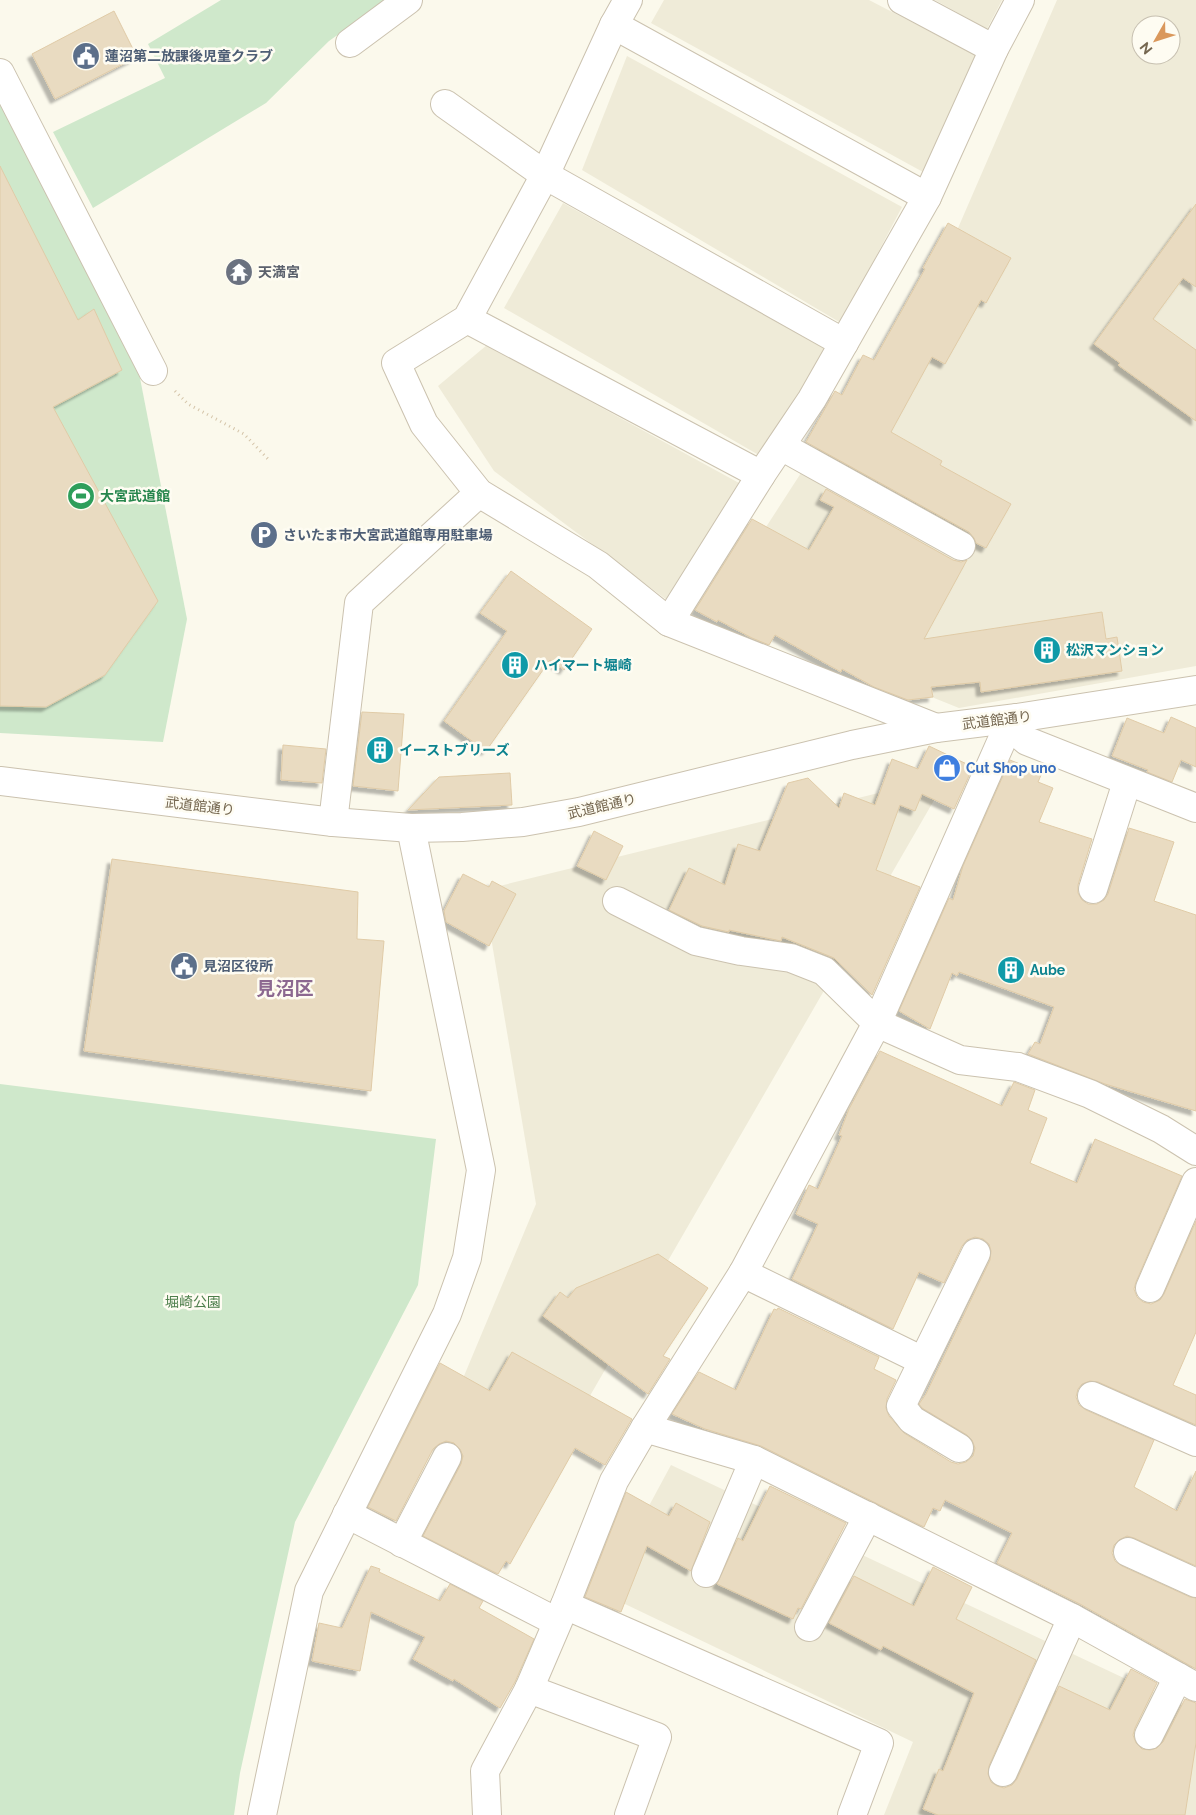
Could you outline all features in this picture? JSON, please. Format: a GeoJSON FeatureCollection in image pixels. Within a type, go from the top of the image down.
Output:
{"type":"FeatureCollection","features":[{"type":"Feature","properties":{"kind":"street"},"geometry":{"type":"LineString","coordinates":[[350,43],[408,0]]}},
{"type":"Feature","properties":{"kind":"street"},"geometry":{"type":"LineString","coordinates":[[628,0],[614,25],[545,175],[467,319],[396,363],[424,424],[479,494],[598,565],[669,622],[936,728]]}},
{"type":"Feature","properties":{"kind":"street"},"geometry":{"type":"LineString","coordinates":[[902,0],[994,49]]}},
{"type":"Feature","properties":{"kind":"street"},"geometry":{"type":"LineString","coordinates":[[669,622],[761,475],[812,400],[927,197],[994,49],[1020,0]]}},
{"type":"Feature","properties":{"kind":"street"},"geometry":{"type":"LineString","coordinates":[[614,25],[927,197]]}},
{"type":"Feature","properties":{"kind":"street"},"geometry":{"type":"LineString","coordinates":[[0,74],[153,371]]}},
{"type":"Feature","properties":{"kind":"street"},"geometry":{"type":"LineString","coordinates":[[445,104],[545,175],[844,343]]}},
{"type":"Feature","properties":{"kind":"street"},"geometry":{"type":"LineString","coordinates":[[467,319],[761,475]]}},
{"type":"Feature","properties":{"kind":"street"},"geometry":{"type":"LineString","coordinates":[[780,446],[960,546]]}},
{"type":"Feature","properties":{"kind":"street"},"geometry":{"type":"LineString","coordinates":[[333,822],[359,603],[479,494]]}},
{"type":"Feature","properties":{"kind":"street","name":"武道館通り"},"geometry":{"type":"LineString","coordinates":[[0,781],[333,822],[410,828],[462,827],[523,822],[579,812],[852,745],[936,728],[1015,723],[1196,690]]}},
{"type":"Feature","properties":{"kind":"street"},"geometry":{"type":"LineString","coordinates":[[487,1815],[485,1772],[529,1689],[614,1481],[645,1428],[743,1273],[877,1023],[1002,740],[1015,723],[1027,741],[1196,808]]}},
{"type":"Feature","properties":{"kind":"street"},"geometry":{"type":"LineString","coordinates":[[1093,889],[1127,782]]}},
{"type":"Feature","properties":{"kind":"street"},"geometry":{"type":"LineString","coordinates":[[262,1815],[309,1591],[447,1314],[467,1258],[481,1170],[410,828]]}},
{"type":"Feature","properties":{"kind":"street"},"geometry":{"type":"LineString","coordinates":[[617,901],[696,941],[741,951],[791,958],[824,971],[877,1023],[960,1060],[1018,1067],[1090,1094],[1161,1129],[1196,1151]]}},
{"type":"Feature","properties":{"kind":"street"},"geometry":{"type":"LineString","coordinates":[[1150,1288],[1196,1182]]}},
{"type":"Feature","properties":{"kind":"street"},"geometry":{"type":"LineString","coordinates":[[959,1448],[912,1420],[901,1406],[976,1254]]}},
{"type":"Feature","properties":{"kind":"street"},"geometry":{"type":"LineString","coordinates":[[743,1273],[923,1362]]}},
{"type":"Feature","properties":{"kind":"street"},"geometry":{"type":"LineString","coordinates":[[1092,1396],[1196,1442]]}},
{"type":"Feature","properties":{"kind":"street"},"geometry":{"type":"LineString","coordinates":[[645,1428],[754,1460],[1072,1618],[1187,1682],[1148,1735]]}},
{"type":"Feature","properties":{"kind":"street"},"geometry":{"type":"LineString","coordinates":[[402,1543],[447,1456]]}},
{"type":"Feature","properties":{"kind":"street"},"geometry":{"type":"LineString","coordinates":[[706,1573],[754,1460]]}},
{"type":"Feature","properties":{"kind":"street"},"geometry":{"type":"LineString","coordinates":[[347,1514],[402,1543],[561,1614],[879,1743],[852,1815]]}},
{"type":"Feature","properties":{"kind":"street"},"geometry":{"type":"LineString","coordinates":[[809,1627],[868,1516]]}},
{"type":"Feature","properties":{"kind":"street"},"geometry":{"type":"LineString","coordinates":[[1128,1552],[1196,1583]]}},
{"type":"Feature","properties":{"kind":"street"},"geometry":{"type":"LineString","coordinates":[[1002,1772],[1072,1618]]}},
{"type":"Feature","properties":{"kind":"street"},"geometry":{"type":"LineString","coordinates":[[529,1689],[657,1737],[629,1815]]}},
{"type":"Feature","properties":{"kind":"path"},"geometry":{"type":"LineString","coordinates":[[153,371],[188,404],[244,434],[268,459]]}},
{"type":"Feature","properties":{"kind":"shaded area"},"geometry":{"type":"Polygon","coordinates":[[[664,0],[869,0],[977,56],[923,172],[651,23],[664,0]]]}},
{"type":"Feature","properties":{"kind":"shaded area"},"geometry":{"type":"Polygon","coordinates":[[[935,0],[1002,0],[987,29],[935,0]]]}},
{"type":"Feature","properties":{"kind":"shaded area"},"geometry":{"type":"Polygon","coordinates":[[[1057,0],[1196,0],[1196,666],[959,708],[713,609],[955,235],[1057,0]]]}},
{"type":"Feature","properties":{"kind":"shaded area"},"geometry":{"type":"Polygon","coordinates":[[[627,56],[902,207],[841,323],[582,170],[627,56]]]}},
{"type":"Feature","properties":{"kind":"shaded area"},"geometry":{"type":"Polygon","coordinates":[[[563,203],[829,351],[757,454],[504,308],[563,203]]]}},
{"type":"Feature","properties":{"kind":"shaded area"},"geometry":{"type":"Polygon","coordinates":[[[487,345],[739,483],[667,600],[494,471],[438,386],[487,345]]]}},
{"type":"Feature","properties":{"kind":"shaded area"},"geometry":{"type":"Polygon","coordinates":[[[948,776],[509,1536],[415,1493],[536,1204],[483,890],[948,776]]]}},
{"type":"Feature","properties":{"kind":"shaded area"},"geometry":{"type":"Polygon","coordinates":[[[671,1465],[1196,1712],[1196,1815],[884,1815],[913,1742],[602,1593],[671,1465]]]}},
{"type":"Feature","properties":{"kind":"green space"},"geometry":{"type":"Polygon","coordinates":[[[221,0],[387,0],[329,41],[266,103],[93,208],[53,132],[165,78],[148,44],[221,0]]]}},
{"type":"Feature","properties":{"kind":"green space","name":"大宮武道館"},"geometry":{"type":"Polygon","coordinates":[[[0,99],[139,373],[187,619],[163,742],[0,733],[0,99]]]}},
{"type":"Feature","properties":{"kind":"green space","name":"堀崎公園"},"geometry":{"type":"Polygon","coordinates":[[[0,1084],[436,1139],[418,1285],[295,1522],[240,1773],[234,1815],[0,1815],[0,1084]]]}},
{"type":"Feature","properties":{"kind":"building"},"geometry":{"type":"Polygon","coordinates":[[[114,11],[137,57],[55,99],[32,54],[114,11]]]}},
{"type":"Feature","properties":{"kind":"building"},"geometry":{"type":"Polygon","coordinates":[[[0,166],[78,320],[94,309],[122,370],[53,407],[158,601],[105,675],[46,707],[0,706],[0,166]]]}},
{"type":"Feature","properties":{"kind":"building"},"geometry":{"type":"Polygon","coordinates":[[[1196,204],[1196,287],[1183,278],[1153,319],[1196,350],[1196,421],[1118,365],[1120,363],[1094,344],[1196,204]]]}},
{"type":"Feature","properties":{"kind":"building"},"geometry":{"type":"Polygon","coordinates":[[[948,223],[1011,258],[986,303],[981,300],[945,364],[932,357],[891,432],[942,461],[940,465],[1011,504],[986,548],[976,543],[969,532],[806,442],[835,391],[842,395],[863,355],[874,360],[925,269],[923,268],[948,223]]]}},
{"type":"Feature","properties":{"kind":"building"},"geometry":{"type":"Polygon","coordinates":[[[826,489],[953,560],[961,562],[967,560],[924,639],[1102,612],[1106,639],[1117,637],[1122,671],[981,692],[980,682],[931,687],[933,697],[908,700],[874,687],[842,669],[841,672],[775,635],[769,645],[695,610],[752,519],[809,550],[834,507],[820,500],[826,489]]]}},
{"type":"Feature","properties":{"kind":"building","name":"ハイマート堀崎"},"geometry":{"type":"Polygon","coordinates":[[[511,571],[592,629],[564,670],[550,660],[486,751],[444,721],[507,631],[480,613],[511,571]]]}},
{"type":"Feature","properties":{"kind":"building","name":"イーストブリーズ"},"geometry":{"type":"Polygon","coordinates":[[[362,712],[404,714],[398,791],[353,786],[362,712]]]}},
{"type":"Feature","properties":{"kind":"building"},"geometry":{"type":"Polygon","coordinates":[[[1171,717],[1196,728],[1196,767],[1181,760],[1172,782],[1112,756],[1127,718],[1164,733],[1171,717]]]}},
{"type":"Feature","properties":{"kind":"building"},"geometry":{"type":"Polygon","coordinates":[[[283,745],[326,749],[322,783],[281,780],[283,745]]]}},
{"type":"Feature","properties":{"kind":"building"},"geometry":{"type":"Polygon","coordinates":[[[929,746],[973,767],[954,809],[922,794],[915,811],[900,805],[876,870],[920,887],[872,995],[834,958],[782,937],[781,941],[702,926],[669,910],[689,868],[725,885],[738,844],[760,851],[788,783],[808,778],[839,808],[844,793],[875,805],[892,759],[918,769],[929,746]]]}},
{"type":"Feature","properties":{"kind":"building"},"geometry":{"type":"Polygon","coordinates":[[[1010,760],[1042,773],[1038,782],[1053,788],[1039,822],[1092,839],[1078,885],[1078,893],[1082,900],[1088,904],[1097,904],[1104,900],[1108,894],[1129,828],[1174,842],[1154,901],[1196,915],[1196,1111],[1105,1084],[1028,1054],[1035,1042],[1040,1044],[1054,1007],[959,972],[957,976],[952,973],[930,1029],[899,1011],[949,898],[953,900],[963,866],[1010,760]]]}},
{"type":"Feature","properties":{"kind":"building"},"geometry":{"type":"Polygon","coordinates":[[[510,773],[512,805],[408,810],[439,777],[510,773]]]}},
{"type":"Feature","properties":{"kind":"building"},"geometry":{"type":"Polygon","coordinates":[[[594,831],[623,846],[606,880],[577,866],[594,831]]]}},
{"type":"Feature","properties":{"kind":"building"},"geometry":{"type":"Polygon","coordinates":[[[112,859],[358,892],[357,939],[384,941],[371,1091],[84,1051],[112,859]]]}},
{"type":"Feature","properties":{"kind":"building"},"geometry":{"type":"Polygon","coordinates":[[[463,874],[489,887],[492,881],[516,894],[489,946],[446,922],[444,911],[463,874]]]}},
{"type":"Feature","properties":{"kind":"building"},"geometry":{"type":"Polygon","coordinates":[[[880,1051],[1002,1106],[1014,1082],[1035,1090],[1028,1110],[1047,1118],[1030,1163],[1077,1183],[1095,1139],[1182,1176],[1134,1289],[1137,1297],[1143,1302],[1151,1304],[1160,1300],[1196,1221],[1196,1332],[1173,1385],[1196,1395],[1196,1425],[1098,1382],[1090,1381],[1082,1384],[1078,1389],[1076,1397],[1079,1405],[1086,1410],[1154,1440],[1134,1487],[1177,1511],[1196,1471],[1196,1566],[1127,1536],[1114,1545],[1112,1553],[1115,1561],[1122,1566],[1196,1598],[1196,1669],[1080,1604],[997,1563],[1012,1533],[945,1500],[940,1511],[933,1508],[924,1527],[761,1446],[705,1429],[672,1414],[699,1372],[736,1390],[774,1309],[777,1310],[778,1308],[879,1357],[874,1369],[896,1380],[887,1399],[886,1408],[889,1416],[904,1433],[951,1462],[958,1464],[966,1462],[973,1456],[975,1448],[972,1440],[967,1435],[922,1408],[919,1404],[926,1394],[990,1260],[991,1251],[989,1244],[983,1239],[975,1237],[967,1240],[962,1246],[944,1283],[919,1272],[893,1329],[792,1279],[818,1224],[796,1214],[809,1185],[818,1189],[842,1136],[839,1135],[849,1109],[880,1051]]]}},
{"type":"Feature","properties":{"kind":"building"},"geometry":{"type":"Polygon","coordinates":[[[658,1254],[708,1288],[663,1356],[670,1359],[648,1394],[543,1316],[560,1292],[568,1298],[576,1288],[658,1254]]]}},
{"type":"Feature","properties":{"kind":"building"},"geometry":{"type":"Polygon","coordinates":[[[512,1352],[632,1419],[605,1465],[575,1448],[510,1564],[506,1561],[498,1574],[423,1536],[461,1464],[463,1456],[460,1449],[454,1443],[446,1441],[433,1449],[396,1521],[368,1507],[440,1363],[490,1391],[512,1352]]]}},
{"type":"Feature","properties":{"kind":"building"},"geometry":{"type":"Polygon","coordinates":[[[770,1486],[846,1523],[801,1609],[798,1608],[793,1619],[717,1584],[738,1538],[743,1541],[770,1486]]]}},
{"type":"Feature","properties":{"kind":"building"},"geometry":{"type":"Polygon","coordinates":[[[626,1492],[669,1516],[676,1503],[710,1522],[691,1571],[647,1546],[621,1612],[585,1597],[626,1492]]]}},
{"type":"Feature","properties":{"kind":"building"},"geometry":{"type":"Polygon","coordinates":[[[371,1566],[380,1569],[379,1572],[440,1601],[450,1584],[483,1601],[479,1608],[534,1639],[515,1682],[500,1708],[454,1679],[453,1681],[413,1659],[425,1637],[371,1612],[360,1671],[312,1661],[319,1623],[342,1628],[371,1566]]]}},
{"type":"Feature","properties":{"kind":"building"},"geometry":{"type":"Polygon","coordinates":[[[933,1567],[972,1587],[956,1619],[1036,1660],[989,1766],[988,1774],[991,1782],[1004,1788],[1012,1785],[1017,1779],[1059,1686],[1110,1710],[1131,1669],[1157,1683],[1133,1735],[1136,1743],[1142,1749],[1150,1750],[1157,1748],[1163,1742],[1185,1699],[1196,1703],[1196,1743],[1185,1815],[938,1815],[923,1809],[939,1769],[943,1771],[974,1693],[883,1646],[881,1650],[829,1623],[854,1576],[914,1606],[933,1567]]]}},
{"type":"Feature","properties":{"kind":"place","name":"蓮沼第二放課後児童クラブ"},"geometry":{"type":"Point","coordinates":[86,56]}},
{"type":"Feature","properties":{"kind":"place","name":"天満宮"},"geometry":{"type":"Point","coordinates":[239,272]}},
{"type":"Feature","properties":{"kind":"place","name":"大宮武道館"},"geometry":{"type":"Point","coordinates":[81,496]}},
{"type":"Feature","properties":{"kind":"place","name":"さいたま市大宮武道館専用駐車場"},"geometry":{"type":"Point","coordinates":[264,535]}},
{"type":"Feature","properties":{"kind":"place","name":"松沢マンション"},"geometry":{"type":"Point","coordinates":[1047,650]}},
{"type":"Feature","properties":{"kind":"place","name":"ハイマート堀崎"},"geometry":{"type":"Point","coordinates":[515,665]}},
{"type":"Feature","properties":{"kind":"place","name":"イーストブリーズ"},"geometry":{"type":"Point","coordinates":[380,750]}},
{"type":"Feature","properties":{"kind":"place","name":"Cut Shop uno"},"geometry":{"type":"Point","coordinates":[947,768]}},
{"type":"Feature","properties":{"kind":"place","name":"見沼区役所"},"geometry":{"type":"Point","coordinates":[184,966]}},
{"type":"Feature","properties":{"kind":"place","name":"Aube"},"geometry":{"type":"Point","coordinates":[1011,970]}},
{"type":"Feature","properties":{"kind":"district","name":"見沼区"},"geometry":{"type":"Point","coordinates":[285,988]}}]}
